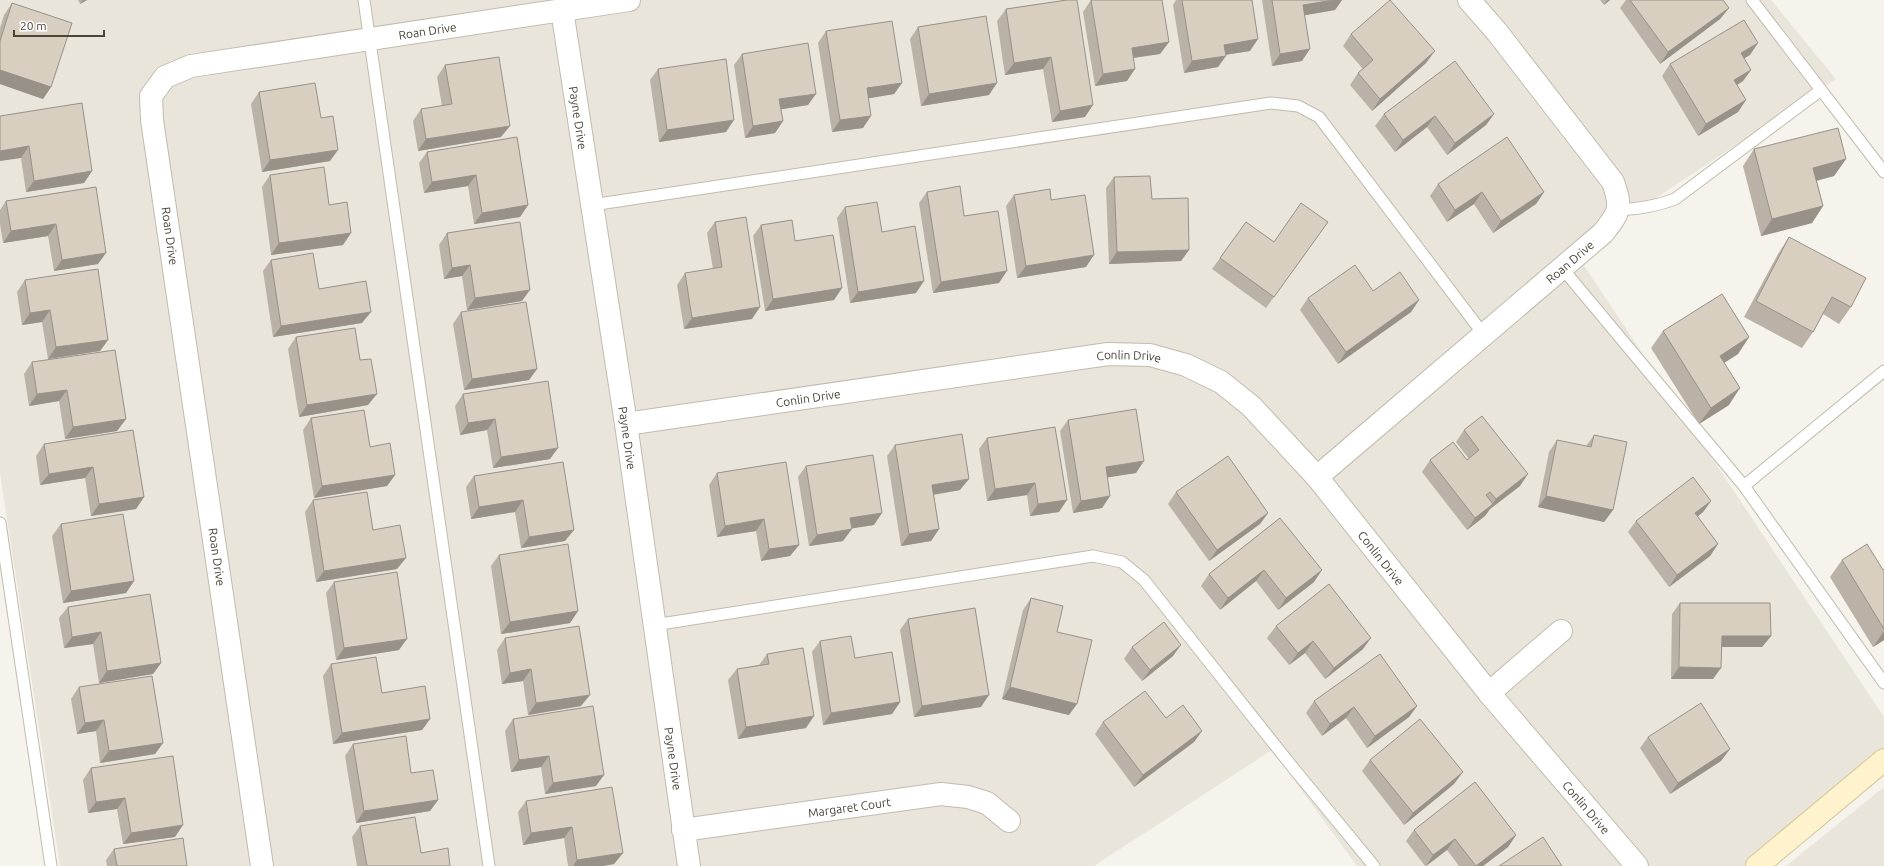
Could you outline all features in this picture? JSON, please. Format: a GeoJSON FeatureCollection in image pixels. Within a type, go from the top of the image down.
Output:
{"type":"FeatureCollection","features":[{"type":"Feature","properties":{"kind":"street","name":"Roan Drive"},"geometry":{"type":"LineString","coordinates":[[262,866],[152,120],[151,96],[165,77],[191,66],[629,0]]}},
{"type":"Feature","properties":{"kind":"street"},"geometry":{"type":"LineString","coordinates":[[1469,0],[1497,32],[1613,182],[1620,200],[1618,210]]}},
{"type":"Feature","properties":{"kind":"street","name":"Payne Drive"},"geometry":{"type":"LineString","coordinates":[[562,10],[626,424],[689,866]]}},
{"type":"Feature","properties":{"kind":"street","name":"Roan Drive"},"geometry":{"type":"LineString","coordinates":[[1317,477],[1603,233],[1615,218],[1618,210]]}},
{"type":"Feature","properties":{"kind":"street","name":"Conlin Drive"},"geometry":{"type":"LineString","coordinates":[[626,424],[1108,354],[1150,355],[1186,365],[1220,382],[1252,406],[1317,477],[1488,693],[1637,866]]}},
{"type":"Feature","properties":{"kind":"street"},"geometry":{"type":"LineString","coordinates":[[1488,693],[1561,631]]}},
{"type":"Feature","properties":{"kind":"street"},"geometry":{"type":"LineString","coordinates":[[1757,866],[1884,760]]}},
{"type":"Feature","properties":{"kind":"street","name":"Margaret Court"},"geometry":{"type":"LineString","coordinates":[[683,830],[941,794],[968,797],[987,803],[1009,821]]}},
{"type":"Feature","properties":{"kind":"lane"},"geometry":{"type":"LineString","coordinates":[[364,0],[489,866]]}},
{"type":"Feature","properties":{"kind":"lane"},"geometry":{"type":"LineString","coordinates":[[1752,0],[1884,172]]}},
{"type":"Feature","properties":{"kind":"lane"},"geometry":{"type":"LineString","coordinates":[[1618,210],[1661,205],[1675,199],[1821,90]]}},
{"type":"Feature","properties":{"kind":"lane"},"geometry":{"type":"LineString","coordinates":[[592,205],[1271,103],[1298,106],[1319,117],[1484,335]]}},
{"type":"Feature","properties":{"kind":"lane"},"geometry":{"type":"LineString","coordinates":[[1562,268],[1744,486],[1884,683]]}},
{"type":"Feature","properties":{"kind":"lane"},"geometry":{"type":"LineString","coordinates":[[1744,486],[1884,371]]}},
{"type":"Feature","properties":{"kind":"lane"},"geometry":{"type":"LineString","coordinates":[[0,523],[51,866]]}},
{"type":"Feature","properties":{"kind":"lane"},"geometry":{"type":"LineString","coordinates":[[654,625],[1093,556],[1122,562],[1144,580],[1294,769],[1374,866]]}},
{"type":"Feature","properties":{"kind":"shaded area"},"geometry":{"type":"Polygon","coordinates":[[[0,0],[1771,0],[1836,79],[1603,233],[1577,255],[1884,717],[1884,759],[1745,866],[1357,866],[1272,750],[1094,866],[60,866],[0,473],[0,0]]]}},
{"type":"Feature","properties":{"kind":"shaded area"},"geometry":{"type":"Polygon","coordinates":[[[1884,787],[1884,866],[1786,866],[1884,787]]]}},
{"type":"Feature","properties":{"kind":"building"},"geometry":{"type":"Polygon","coordinates":[[[1067,0],[1077,0],[1093,105],[1060,111],[1051,57],[1014,63],[1006,9],[1067,0]]]}},
{"type":"Feature","properties":{"kind":"building"},"geometry":{"type":"Polygon","coordinates":[[[1091,0],[1162,0],[1169,42],[1132,48],[1135,69],[1103,74],[1091,0]]]}},
{"type":"Feature","properties":{"kind":"building"},"geometry":{"type":"Polygon","coordinates":[[[1182,0],[1252,0],[1258,39],[1224,45],[1226,56],[1192,61],[1182,0]]]}},
{"type":"Feature","properties":{"kind":"building"},"geometry":{"type":"Polygon","coordinates":[[[1272,0],[1334,0],[1303,5],[1310,49],[1280,54],[1272,0]]]}},
{"type":"Feature","properties":{"kind":"building"},"geometry":{"type":"Polygon","coordinates":[[[1390,0],[1435,51],[1380,99],[1358,73],[1373,60],[1351,34],[1390,0]]]}},
{"type":"Feature","properties":{"kind":"building"},"geometry":{"type":"Polygon","coordinates":[[[1630,0],[1723,0],[1729,8],[1668,52],[1630,0]]]}},
{"type":"Feature","properties":{"kind":"building"},"geometry":{"type":"Polygon","coordinates":[[[12,3],[72,23],[51,87],[0,70],[0,41],[12,3]]]}},
{"type":"Feature","properties":{"kind":"building"},"geometry":{"type":"Polygon","coordinates":[[[986,16],[997,83],[929,94],[918,27],[986,16]]]}},
{"type":"Feature","properties":{"kind":"building"},"geometry":{"type":"Polygon","coordinates":[[[1744,20],[1758,43],[1741,53],[1751,70],[1734,80],[1746,100],[1706,124],[1670,64],[1744,20]]]}},
{"type":"Feature","properties":{"kind":"building"},"geometry":{"type":"Polygon","coordinates":[[[892,21],[902,83],[867,88],[871,116],[840,120],[826,31],[892,21]]]}},
{"type":"Feature","properties":{"kind":"building"},"geometry":{"type":"Polygon","coordinates":[[[808,43],[816,94],[779,99],[783,121],[753,126],[742,54],[808,43]]]}},
{"type":"Feature","properties":{"kind":"building"},"geometry":{"type":"Polygon","coordinates":[[[499,57],[510,126],[426,139],[421,109],[452,104],[445,65],[499,57]]]}},
{"type":"Feature","properties":{"kind":"building"},"geometry":{"type":"Polygon","coordinates":[[[726,59],[734,120],[667,130],[658,69],[726,59]]]}},
{"type":"Feature","properties":{"kind":"building"},"geometry":{"type":"Polygon","coordinates":[[[1455,61],[1494,114],[1455,143],[1435,116],[1403,140],[1384,114],[1455,61]]]}},
{"type":"Feature","properties":{"kind":"building"},"geometry":{"type":"Polygon","coordinates":[[[315,83],[321,118],[333,116],[338,150],[270,160],[259,92],[315,83]]]}},
{"type":"Feature","properties":{"kind":"building"},"geometry":{"type":"Polygon","coordinates":[[[82,103],[92,171],[34,181],[29,146],[0,151],[0,116],[82,103]]]}},
{"type":"Feature","properties":{"kind":"building"},"geometry":{"type":"Polygon","coordinates":[[[1838,128],[1846,159],[1813,168],[1823,206],[1772,219],[1754,149],[1838,128]]]}},
{"type":"Feature","properties":{"kind":"building"},"geometry":{"type":"Polygon","coordinates":[[[517,137],[528,205],[482,213],[476,175],[432,182],[427,152],[517,137]]]}},
{"type":"Feature","properties":{"kind":"building"},"geometry":{"type":"Polygon","coordinates":[[[1507,137],[1544,192],[1501,221],[1482,192],[1455,210],[1438,184],[1507,137]]]}},
{"type":"Feature","properties":{"kind":"building"},"geometry":{"type":"Polygon","coordinates":[[[324,167],[329,205],[347,202],[351,233],[279,243],[270,175],[324,167]]]}},
{"type":"Feature","properties":{"kind":"building"},"geometry":{"type":"Polygon","coordinates":[[[1150,176],[1152,199],[1188,198],[1189,250],[1117,252],[1114,177],[1150,176]]]}},
{"type":"Feature","properties":{"kind":"building"},"geometry":{"type":"Polygon","coordinates":[[[960,186],[964,216],[998,211],[1007,271],[941,282],[927,192],[960,186]]]}},
{"type":"Feature","properties":{"kind":"building"},"geometry":{"type":"Polygon","coordinates":[[[96,187],[106,253],[62,260],[56,224],[11,231],[6,201],[96,187]]]}},
{"type":"Feature","properties":{"kind":"building"},"geometry":{"type":"Polygon","coordinates":[[[1050,189],[1051,200],[1085,195],[1094,255],[1026,266],[1014,195],[1050,189]]]}},
{"type":"Feature","properties":{"kind":"building"},"geometry":{"type":"Polygon","coordinates":[[[877,202],[882,232],[915,226],[924,281],[858,292],[845,207],[877,202]]]}},
{"type":"Feature","properties":{"kind":"building"},"geometry":{"type":"Polygon","coordinates":[[[1301,203],[1328,222],[1274,297],[1220,258],[1246,222],[1274,242],[1301,203]]]}},
{"type":"Feature","properties":{"kind":"building"},"geometry":{"type":"Polygon","coordinates":[[[746,217],[760,307],[692,318],[685,273],[722,267],[715,222],[746,217]]]}},
{"type":"Feature","properties":{"kind":"building"},"geometry":{"type":"Polygon","coordinates":[[[792,220],[795,241],[833,235],[842,288],[773,299],[761,225],[792,220]]]}},
{"type":"Feature","properties":{"kind":"building"},"geometry":{"type":"Polygon","coordinates":[[[520,222],[530,290],[475,298],[470,265],[452,268],[447,233],[520,222]]]}},
{"type":"Feature","properties":{"kind":"building"},"geometry":{"type":"Polygon","coordinates":[[[1789,237],[1866,278],[1851,307],[1832,297],[1813,332],[1756,301],[1789,237]]]}},
{"type":"Feature","properties":{"kind":"building"},"geometry":{"type":"Polygon","coordinates":[[[313,253],[319,289],[366,281],[371,312],[281,326],[271,260],[313,253]]]}},
{"type":"Feature","properties":{"kind":"building"},"geometry":{"type":"Polygon","coordinates":[[[1355,265],[1373,291],[1400,272],[1419,300],[1346,352],[1308,298],[1355,265]]]}},
{"type":"Feature","properties":{"kind":"building"},"geometry":{"type":"Polygon","coordinates":[[[98,269],[108,340],[56,347],[50,310],[30,313],[25,280],[98,269]]]}},
{"type":"Feature","properties":{"kind":"building"},"geometry":{"type":"Polygon","coordinates":[[[1722,294],[1749,337],[1720,356],[1740,388],[1711,408],[1663,331],[1722,294]]]}},
{"type":"Feature","properties":{"kind":"building"},"geometry":{"type":"Polygon","coordinates":[[[526,302],[537,369],[472,379],[461,312],[526,302]]]}},
{"type":"Feature","properties":{"kind":"building"},"geometry":{"type":"Polygon","coordinates":[[[355,328],[360,360],[371,359],[377,394],[307,405],[296,337],[355,328]]]}},
{"type":"Feature","properties":{"kind":"building"},"geometry":{"type":"Polygon","coordinates":[[[115,350],[126,419],[73,427],[67,390],[37,394],[32,362],[115,350]]]}},
{"type":"Feature","properties":{"kind":"building"},"geometry":{"type":"Polygon","coordinates":[[[548,381],[558,448],[501,457],[495,419],[468,423],[463,394],[548,381]]]}},
{"type":"Feature","properties":{"kind":"building"},"geometry":{"type":"Polygon","coordinates":[[[1136,409],[1144,461],[1106,467],[1110,496],[1081,501],[1068,420],[1136,409]]]}},
{"type":"Feature","properties":{"kind":"building"},"geometry":{"type":"Polygon","coordinates":[[[364,410],[370,447],[390,443],[395,475],[322,486],[311,418],[364,410]]]}},
{"type":"Feature","properties":{"kind":"building"},"geometry":{"type":"Polygon","coordinates":[[[1482,416],[1528,474],[1496,499],[1490,492],[1486,495],[1493,504],[1475,518],[1430,460],[1453,442],[1467,460],[1479,450],[1464,430],[1482,416]]]}},
{"type":"Feature","properties":{"kind":"building"},"geometry":{"type":"Polygon","coordinates":[[[1055,427],[1067,500],[1038,504],[1035,483],[995,489],[987,438],[1055,427]]]}},
{"type":"Feature","properties":{"kind":"building"},"geometry":{"type":"Polygon","coordinates":[[[133,430],[144,497],[99,504],[93,467],[49,474],[44,444],[133,430]]]}},
{"type":"Feature","properties":{"kind":"building"},"geometry":{"type":"Polygon","coordinates":[[[962,434],[969,479],[932,485],[939,529],[909,534],[895,445],[962,434]]]}},
{"type":"Feature","properties":{"kind":"building"},"geometry":{"type":"Polygon","coordinates":[[[1594,435],[1627,442],[1613,510],[1546,496],[1557,440],[1591,447],[1594,435]]]}},
{"type":"Feature","properties":{"kind":"building"},"geometry":{"type":"Polygon","coordinates":[[[873,455],[882,513],[850,518],[852,529],[817,535],[806,466],[873,455]]]}},
{"type":"Feature","properties":{"kind":"building"},"geometry":{"type":"Polygon","coordinates":[[[1228,456],[1268,513],[1217,550],[1176,492],[1228,456]]]}},
{"type":"Feature","properties":{"kind":"building"},"geometry":{"type":"Polygon","coordinates":[[[563,462],[574,530],[529,537],[523,500],[479,507],[474,476],[563,462]]]}},
{"type":"Feature","properties":{"kind":"building"},"geometry":{"type":"Polygon","coordinates":[[[786,462],[799,545],[769,549],[764,519],[725,526],[717,473],[786,462]]]}},
{"type":"Feature","properties":{"kind":"building"},"geometry":{"type":"Polygon","coordinates":[[[1693,477],[1711,501],[1695,513],[1718,544],[1677,575],[1636,521],[1693,477]]]}},
{"type":"Feature","properties":{"kind":"building"},"geometry":{"type":"Polygon","coordinates":[[[367,492],[373,530],[400,525],[406,558],[324,571],[313,500],[367,492]]]}},
{"type":"Feature","properties":{"kind":"building"},"geometry":{"type":"Polygon","coordinates":[[[123,514],[134,581],[71,591],[61,524],[123,514]]]}},
{"type":"Feature","properties":{"kind":"building"},"geometry":{"type":"Polygon","coordinates":[[[1280,518],[1322,570],[1286,598],[1264,570],[1228,598],[1209,574],[1280,518]]]}},
{"type":"Feature","properties":{"kind":"building"},"geometry":{"type":"Polygon","coordinates":[[[568,544],[578,611],[510,622],[499,555],[568,544]]]}},
{"type":"Feature","properties":{"kind":"building"},"geometry":{"type":"Polygon","coordinates":[[[1867,544],[1883,570],[1884,569],[1884,629],[1842,560],[1867,544]]]}},
{"type":"Feature","properties":{"kind":"building"},"geometry":{"type":"Polygon","coordinates":[[[397,572],[407,639],[344,648],[334,582],[397,572]]]}},
{"type":"Feature","properties":{"kind":"building"},"geometry":{"type":"Polygon","coordinates":[[[1329,584],[1371,638],[1334,668],[1313,641],[1298,653],[1276,626],[1329,584]]]}},
{"type":"Feature","properties":{"kind":"building"},"geometry":{"type":"Polygon","coordinates":[[[150,594],[161,663],[107,671],[101,632],[72,637],[68,607],[150,594]]]}},
{"type":"Feature","properties":{"kind":"building"},"geometry":{"type":"Polygon","coordinates":[[[1031,598],[1063,606],[1057,632],[1092,640],[1077,704],[1010,687],[1031,598]]]}},
{"type":"Feature","properties":{"kind":"building"},"geometry":{"type":"Polygon","coordinates":[[[1680,603],[1770,603],[1771,636],[1722,636],[1721,668],[1679,667],[1680,603]]]}},
{"type":"Feature","properties":{"kind":"building"},"geometry":{"type":"Polygon","coordinates":[[[975,608],[989,695],[922,706],[908,619],[975,608]]]}},
{"type":"Feature","properties":{"kind":"building"},"geometry":{"type":"Polygon","coordinates":[[[1164,622],[1181,645],[1150,670],[1132,647],[1164,622]]]}},
{"type":"Feature","properties":{"kind":"building"},"geometry":{"type":"Polygon","coordinates":[[[579,626],[590,695],[536,703],[531,669],[510,673],[505,638],[579,626]]]}},
{"type":"Feature","properties":{"kind":"building"},"geometry":{"type":"Polygon","coordinates":[[[851,636],[855,658],[892,652],[900,702],[831,713],[820,641],[851,636]]]}},
{"type":"Feature","properties":{"kind":"building"},"geometry":{"type":"Polygon","coordinates":[[[803,648],[814,716],[746,727],[737,669],[769,664],[767,654],[803,648]]]}},
{"type":"Feature","properties":{"kind":"building"},"geometry":{"type":"Polygon","coordinates":[[[1380,654],[1417,706],[1375,736],[1354,707],[1330,724],[1314,701],[1380,654]]]}},
{"type":"Feature","properties":{"kind":"building"},"geometry":{"type":"Polygon","coordinates":[[[376,657],[382,693],[425,686],[430,719],[342,733],[331,664],[376,657]]]}},
{"type":"Feature","properties":{"kind":"building"},"geometry":{"type":"Polygon","coordinates":[[[152,676],[163,743],[109,751],[104,720],[85,723],[79,687],[152,676]]]}},
{"type":"Feature","properties":{"kind":"building"},"geometry":{"type":"Polygon","coordinates":[[[1145,691],[1166,718],[1183,705],[1202,731],[1143,775],[1103,722],[1145,691]]]}},
{"type":"Feature","properties":{"kind":"building"},"geometry":{"type":"Polygon","coordinates":[[[1701,703],[1730,749],[1678,783],[1648,737],[1701,703]]]}},
{"type":"Feature","properties":{"kind":"building"},"geometry":{"type":"Polygon","coordinates":[[[593,706],[604,775],[553,783],[549,756],[519,760],[513,719],[593,706]]]}},
{"type":"Feature","properties":{"kind":"building"},"geometry":{"type":"Polygon","coordinates":[[[1420,719],[1463,772],[1413,813],[1370,760],[1420,719]]]}},
{"type":"Feature","properties":{"kind":"building"},"geometry":{"type":"Polygon","coordinates":[[[406,736],[411,773],[433,770],[438,800],[364,811],[353,744],[406,736]]]}},
{"type":"Feature","properties":{"kind":"building"},"geometry":{"type":"Polygon","coordinates":[[[173,756],[183,825],[131,833],[125,798],[96,802],[91,768],[173,756]]]}},
{"type":"Feature","properties":{"kind":"building"},"geometry":{"type":"Polygon","coordinates":[[[1475,782],[1516,835],[1476,866],[1455,839],[1433,855],[1414,830],[1475,782]]]}},
{"type":"Feature","properties":{"kind":"building"},"geometry":{"type":"Polygon","coordinates":[[[612,787],[623,853],[577,860],[572,827],[531,833],[526,801],[612,787]]]}},
{"type":"Feature","properties":{"kind":"building"},"geometry":{"type":"Polygon","coordinates":[[[415,817],[421,853],[448,848],[450,866],[367,866],[360,826],[415,817]]]}},
{"type":"Feature","properties":{"kind":"building"},"geometry":{"type":"Polygon","coordinates":[[[1543,837],[1562,866],[1499,866],[1543,837]]]}},
{"type":"Feature","properties":{"kind":"building"},"geometry":{"type":"Polygon","coordinates":[[[183,838],[187,866],[117,866],[114,849],[183,838]]]}}]}
